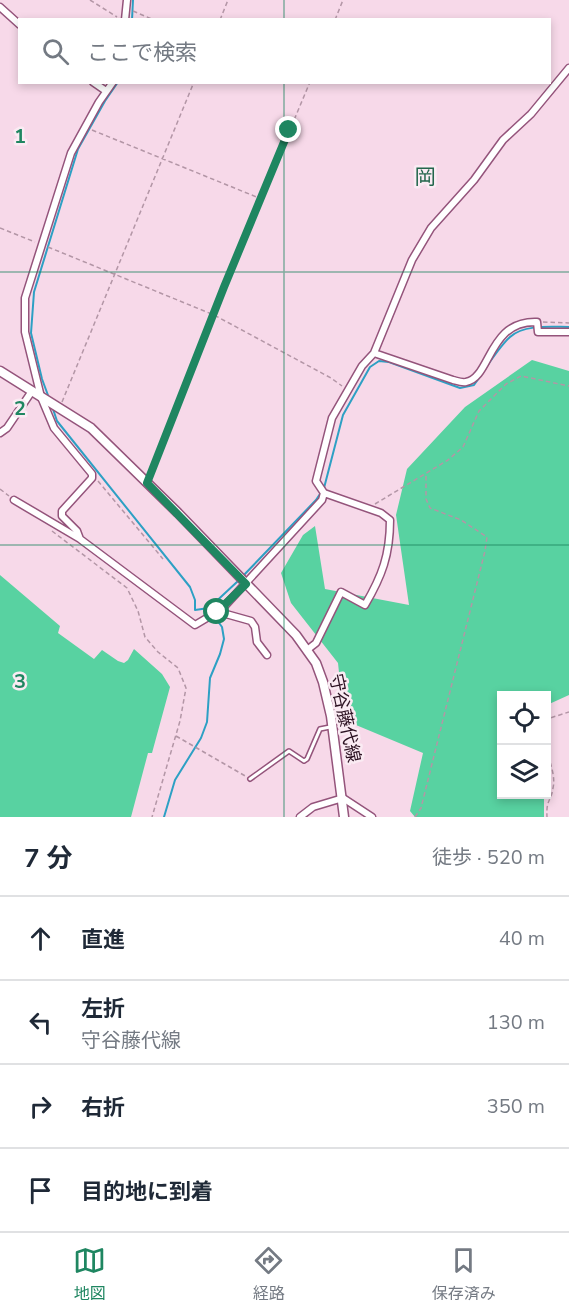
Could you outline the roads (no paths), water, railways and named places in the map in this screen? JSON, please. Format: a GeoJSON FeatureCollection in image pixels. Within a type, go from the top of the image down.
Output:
{"type":"FeatureCollection","features":[{"type":"Feature","properties":{"kind":"main road","name":"守谷藤代線"},"geometry":{"type":"LineString","coordinates":[[0,371],[91,428],[296,634],[316,663],[323,682],[333,726],[344,817]]}},
{"type":"Feature","properties":{"kind":"street"},"geometry":{"type":"LineString","coordinates":[[125,18],[128,0]]}},
{"type":"Feature","properties":{"kind":"street"},"geometry":{"type":"LineString","coordinates":[[0,7],[18,23]]}},
{"type":"Feature","properties":{"kind":"street"},"geometry":{"type":"LineString","coordinates":[[307,650],[316,643],[341,592],[365,605],[379,581],[387,558],[390,537],[390,520],[381,513],[324,493],[316,481],[333,418],[362,366],[374,353],[412,260],[431,228],[474,180],[503,140],[531,114],[569,68]]}},
{"type":"Feature","properties":{"kind":"street"},"geometry":{"type":"LineString","coordinates":[[96,84],[106,90]]}},
{"type":"Feature","properties":{"kind":"street"},"geometry":{"type":"LineString","coordinates":[[80,539],[77,531],[62,516],[62,511],[92,478],[92,474],[54,428],[42,398],[25,332],[25,298],[71,153],[111,84]]}},
{"type":"Feature","properties":{"kind":"street"},"geometry":{"type":"LineString","coordinates":[[374,353],[465,382],[474,378],[501,336],[511,328],[525,322],[537,322],[538,332],[569,332]]}},
{"type":"Feature","properties":{"kind":"street"},"geometry":{"type":"LineString","coordinates":[[0,433],[8,428],[32,391]]}},
{"type":"Feature","properties":{"kind":"street"},"geometry":{"type":"LineString","coordinates":[[14,500],[80,539],[195,625],[219,611],[242,580],[322,500],[324,493]]}},
{"type":"Feature","properties":{"kind":"street"},"geometry":{"type":"LineString","coordinates":[[219,611],[251,621],[255,627],[257,642],[267,656]]}},
{"type":"Feature","properties":{"kind":"street"},"geometry":{"type":"LineString","coordinates":[[300,817],[313,807],[343,798],[372,817]]}},
{"type":"Feature","properties":{"kind":"lane"},"geometry":{"type":"LineString","coordinates":[[250,779],[289,751],[304,761],[320,729],[333,726]]}},
{"type":"Feature","properties":{"kind":"waterway"},"geometry":{"type":"LineString","coordinates":[[132,18],[133,0]]}},
{"type":"Feature","properties":{"kind":"waterway"},"geometry":{"type":"LineString","coordinates":[[49,398],[31,333],[34,292],[78,149],[117,84]]}},
{"type":"Feature","properties":{"kind":"waterway"},"geometry":{"type":"LineString","coordinates":[[242,577],[316,500],[324,488],[343,415],[370,367],[379,361],[389,362],[460,388],[474,385],[500,347],[516,333],[538,327],[569,327]]}},
{"type":"Feature","properties":{"kind":"waterway"},"geometry":{"type":"LineString","coordinates":[[52,406],[57,421],[190,587],[195,600],[195,610],[209,608],[238,581]]}},
{"type":"Feature","properties":{"kind":"waterway"},"geometry":{"type":"LineString","coordinates":[[164,817],[175,780],[201,738],[207,722],[210,678],[224,639],[222,627],[209,609]]}},
{"type":"Feature","properties":{"kind":"district","name":"岡"},"geometry":{"type":"Point","coordinates":[425,177]}}]}
